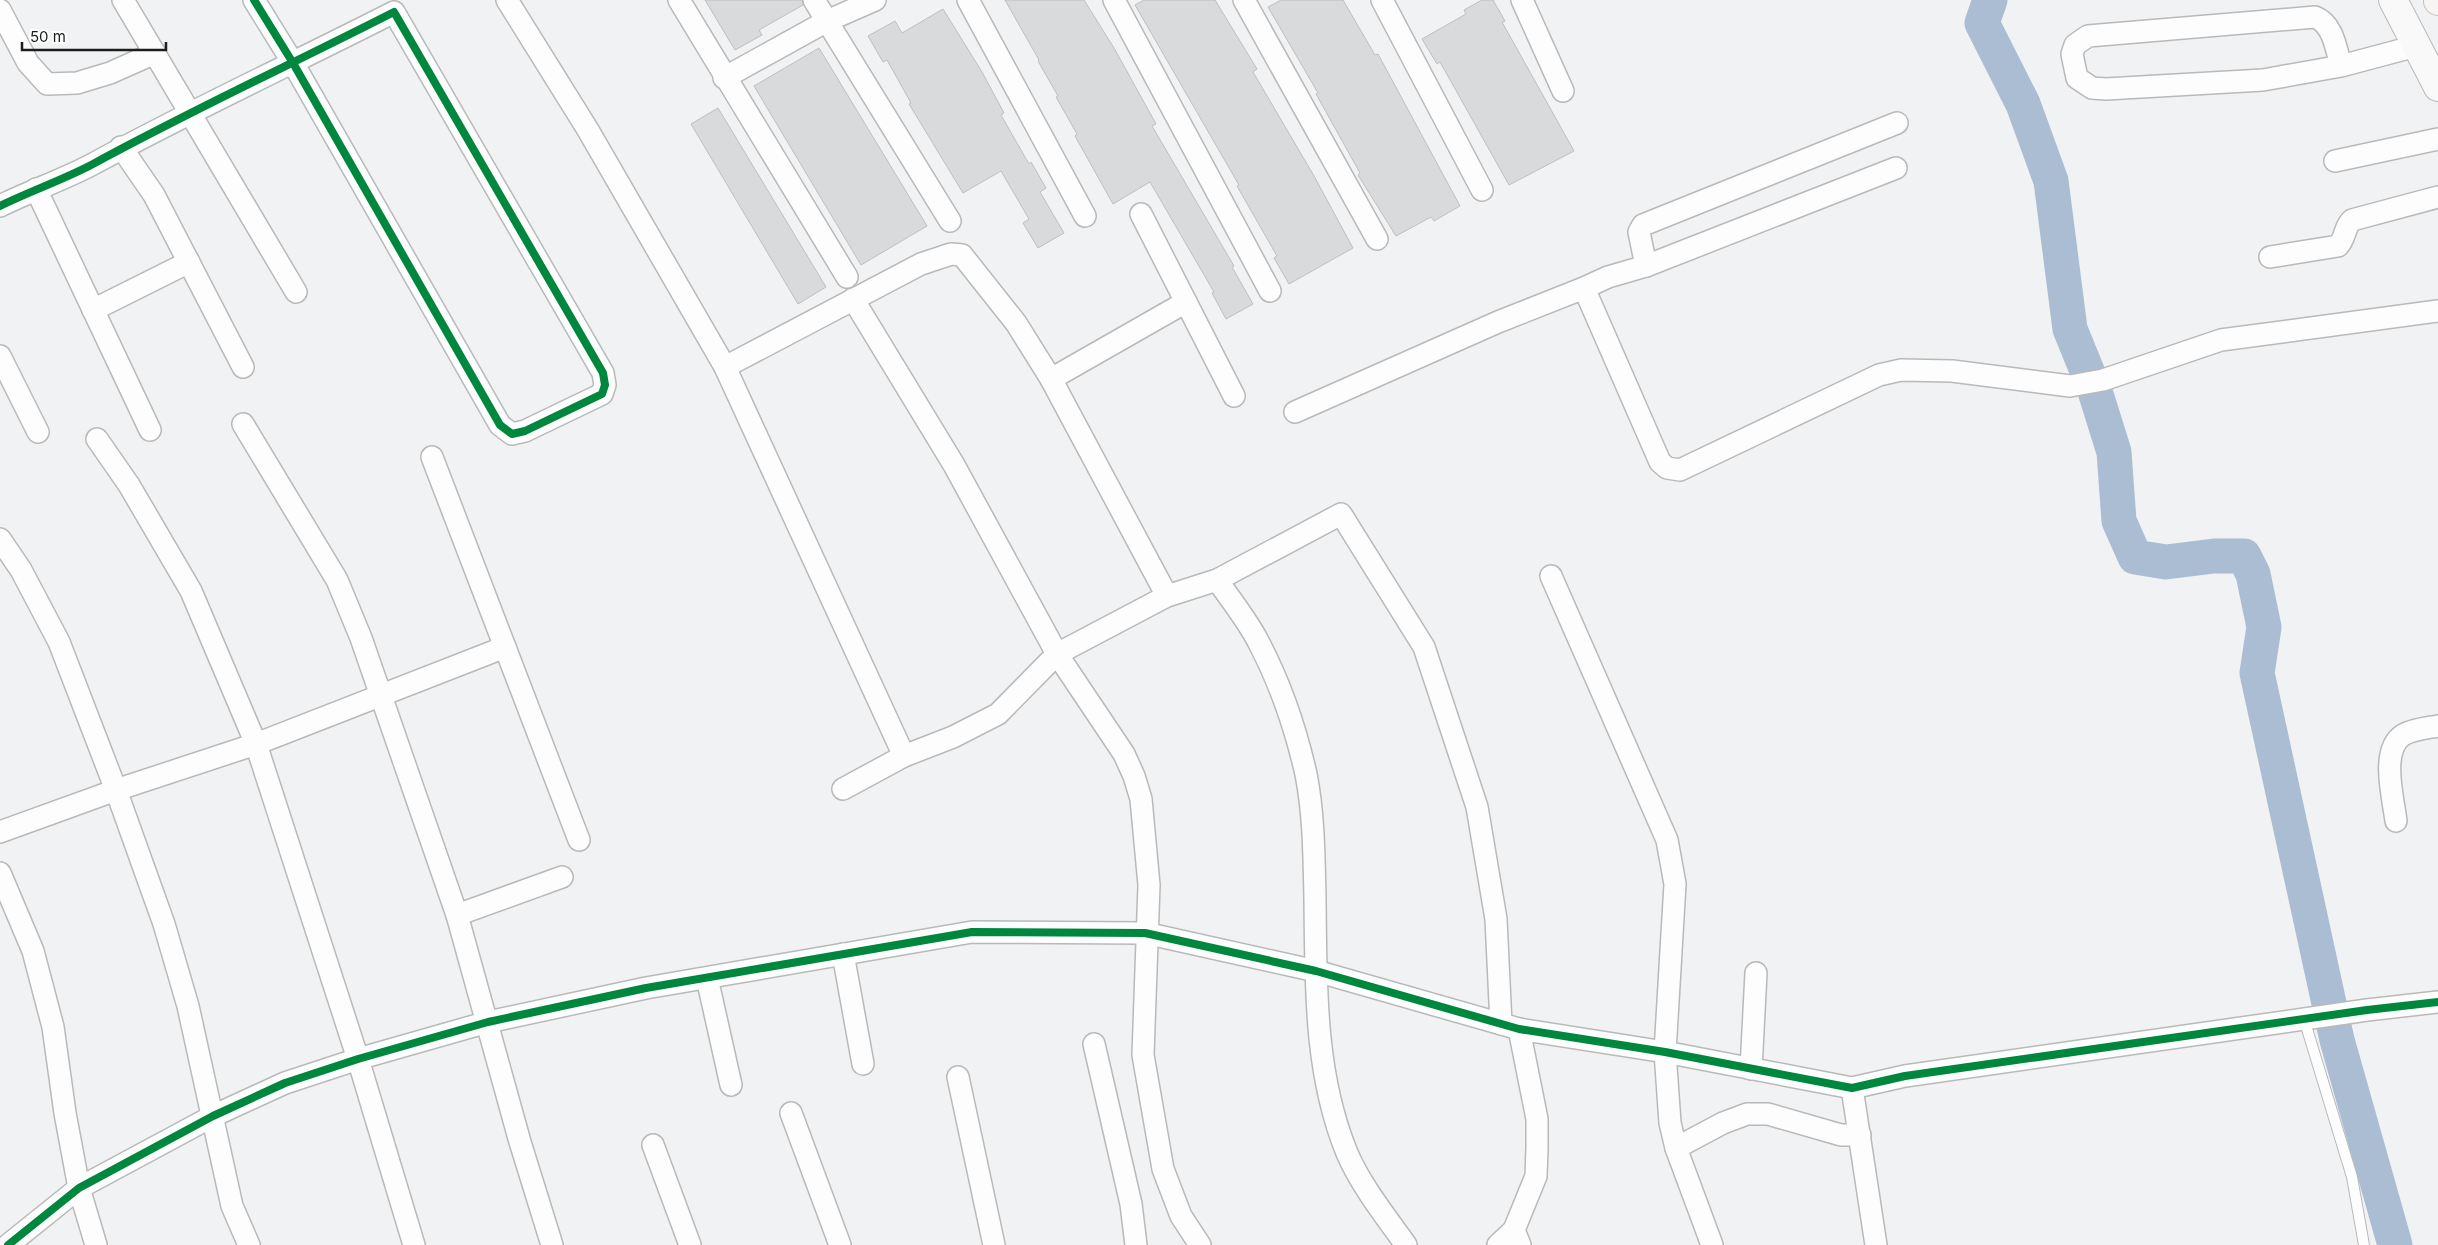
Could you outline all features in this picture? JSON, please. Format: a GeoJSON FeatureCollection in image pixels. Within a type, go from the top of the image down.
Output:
{"type":"FeatureCollection","features":[{"type":"Feature","properties":{"kind":"main road"},"geometry":{"type":"LineString","coordinates":[[2393,0],[2438,87]]}},
{"type":"Feature","properties":{"kind":"street"},"geometry":{"type":"LineString","coordinates":[[124,0],[296,292]]}},
{"type":"Feature","properties":{"kind":"street"},"geometry":{"type":"LineString","coordinates":[[0,206],[92,164],[121,146],[293,63],[390,6],[603,373],[606,385],[602,394],[525,431],[512,434],[500,425],[293,63],[254,0]]}},
{"type":"Feature","properties":{"kind":"street"},"geometry":{"type":"LineString","coordinates":[[507,0],[588,130],[724,367],[904,756]]}},
{"type":"Feature","properties":{"kind":"street"},"geometry":{"type":"LineString","coordinates":[[679,0],[724,78],[848,277]]}},
{"type":"Feature","properties":{"kind":"street"},"geometry":{"type":"LineString","coordinates":[[814,0],[950,221]]}},
{"type":"Feature","properties":{"kind":"street"},"geometry":{"type":"LineString","coordinates":[[724,78],[827,22],[875,0]]}},
{"type":"Feature","properties":{"kind":"street"},"geometry":{"type":"LineString","coordinates":[[968,0],[1085,216]]}},
{"type":"Feature","properties":{"kind":"street"},"geometry":{"type":"LineString","coordinates":[[1114,0],[1270,291]]}},
{"type":"Feature","properties":{"kind":"street"},"geometry":{"type":"LineString","coordinates":[[1244,0],[1377,239]]}},
{"type":"Feature","properties":{"kind":"street"},"geometry":{"type":"LineString","coordinates":[[1522,0],[1563,90]]}},
{"type":"Feature","properties":{"kind":"street"},"geometry":{"type":"LineString","coordinates":[[1387,2],[1482,190]]}},
{"type":"Feature","properties":{"kind":"street"},"geometry":{"type":"LineString","coordinates":[[0,10],[28,63],[47,84],[77,83],[110,74],[155,53]]}},
{"type":"Feature","properties":{"kind":"street"},"geometry":{"type":"LineString","coordinates":[[2341,66],[2330,29],[2321,19],[2315,17],[2088,36],[2075,45],[2072,54],[2077,78],[2092,88],[2106,89],[2264,80],[2341,66],[2416,46]]}},
{"type":"Feature","properties":{"kind":"street"},"geometry":{"type":"LineString","coordinates":[[1646,266],[1638,232],[1644,225],[1897,123]]}},
{"type":"Feature","properties":{"kind":"street"},"geometry":{"type":"LineString","coordinates":[[2335,161],[2438,139]]}},
{"type":"Feature","properties":{"kind":"street"},"geometry":{"type":"LineString","coordinates":[[121,146],[154,195],[242,368]]}},
{"type":"Feature","properties":{"kind":"street"},"geometry":{"type":"LineString","coordinates":[[1295,412],[1498,322],[1608,277],[1646,266],[1896,168]]}},
{"type":"Feature","properties":{"kind":"street"},"geometry":{"type":"LineString","coordinates":[[36,189],[150,430]]}},
{"type":"Feature","properties":{"kind":"street"},"geometry":{"type":"LineString","coordinates":[[2270,256],[2338,246],[2342,242],[2346,225],[2352,220],[2438,197]]}},
{"type":"Feature","properties":{"kind":"street"},"geometry":{"type":"LineString","coordinates":[[1141,214],[1234,396]]}},
{"type":"Feature","properties":{"kind":"street"},"geometry":{"type":"LineString","coordinates":[[724,367],[921,264],[951,254],[962,256],[1016,323],[1051,379],[1167,596]]}},
{"type":"Feature","properties":{"kind":"street"},"geometry":{"type":"LineString","coordinates":[[93,310],[189,262]]}},
{"type":"Feature","properties":{"kind":"street"},"geometry":{"type":"LineString","coordinates":[[1584,288],[1660,462],[1667,468],[1680,470],[1879,375],[1901,370],[1952,371],[2070,386],[2103,380],[2221,340],[2438,311]]}},
{"type":"Feature","properties":{"kind":"street"},"geometry":{"type":"LineString","coordinates":[[853,299],[954,465],[1058,654],[1124,754],[1134,776],[1141,799],[1149,885],[1143,1055],[1163,1169],[1180,1216],[1200,1245]]}},
{"type":"Feature","properties":{"kind":"street"},"geometry":{"type":"LineString","coordinates":[[1051,379],[1186,302]]}},
{"type":"Feature","properties":{"kind":"street"},"geometry":{"type":"LineString","coordinates":[[0,356],[38,432]]}},
{"type":"Feature","properties":{"kind":"street"},"geometry":{"type":"LineString","coordinates":[[243,424],[337,580],[382,697],[457,915],[520,1142],[552,1245]]}},
{"type":"Feature","properties":{"kind":"street"},"geometry":{"type":"LineString","coordinates":[[97,439],[129,485],[191,591],[256,744],[358,1059],[414,1245]]}},
{"type":"Feature","properties":{"kind":"street"},"geometry":{"type":"LineString","coordinates":[[432,457],[579,840]]}},
{"type":"Feature","properties":{"kind":"street"},"geometry":{"type":"LineString","coordinates":[[843,789],[904,756],[953,737],[998,714],[1058,654],[1167,596],[1217,580],[1341,514],[1424,647],[1477,807],[1496,919],[1510,1026],[1537,1119],[1536,1176],[1517,1238],[1498,1245]]}},
{"type":"Feature","properties":{"kind":"street"},"geometry":{"type":"LineString","coordinates":[[0,539],[21,570],[59,642],[116,790],[164,924],[188,1006],[214,1116],[232,1206],[249,1245]]}},
{"type":"Feature","properties":{"kind":"street"},"geometry":{"type":"LineString","coordinates":[[1551,576],[1667,840],[1676,884],[1665,1052],[1670,1123],[1676,1148],[1712,1245]]}},
{"type":"Feature","properties":{"kind":"street"},"geometry":{"type":"LineString","coordinates":[[1217,580],[1259,642],[1288,712],[1306,775],[1314,842],[1316,971],[1322,1061],[1333,1110],[1347,1153],[1375,1202],[1406,1245]]}},
{"type":"Feature","properties":{"kind":"street"},"geometry":{"type":"LineString","coordinates":[[0,832],[116,790],[256,744],[382,697],[504,647]]}},
{"type":"Feature","properties":{"kind":"street"},"geometry":{"type":"LineString","coordinates":[[2396,820],[2389,757],[2393,745],[2402,735],[2438,726]]}},
{"type":"Feature","properties":{"kind":"street"},"geometry":{"type":"LineString","coordinates":[[0,873],[33,951],[53,1028],[65,1113],[79,1188],[96,1245]]}},
{"type":"Feature","properties":{"kind":"street"},"geometry":{"type":"LineString","coordinates":[[457,915],[562,876]]}},
{"type":"Feature","properties":{"kind":"street"},"geometry":{"type":"LineString","coordinates":[[8,1245],[79,1188],[214,1116],[285,1083],[358,1059],[488,1022],[646,988],[972,932],[1146,933],[1316,971],[1510,1026],[1665,1052],[1852,1088],[1906,1076],[2367,1010],[2438,1002]]}},
{"type":"Feature","properties":{"kind":"street"},"geometry":{"type":"LineString","coordinates":[[843,954],[863,1064]]}},
{"type":"Feature","properties":{"kind":"street"},"geometry":{"type":"LineString","coordinates":[[1751,1069],[1756,973]]}},
{"type":"Feature","properties":{"kind":"street"},"geometry":{"type":"LineString","coordinates":[[707,978],[731,1085]]}},
{"type":"Feature","properties":{"kind":"street"},"geometry":{"type":"LineString","coordinates":[[1094,1044],[1131,1204],[1136,1245]]}},
{"type":"Feature","properties":{"kind":"street"},"geometry":{"type":"LineString","coordinates":[[958,1077],[994,1245]]}},
{"type":"Feature","properties":{"kind":"street"},"geometry":{"type":"LineString","coordinates":[[1852,1088],[1876,1245]]}},
{"type":"Feature","properties":{"kind":"street"},"geometry":{"type":"LineString","coordinates":[[791,1114],[840,1245]]}},
{"type":"Feature","properties":{"kind":"street"},"geometry":{"type":"LineString","coordinates":[[1676,1148],[1723,1123],[1747,1114],[1768,1114],[1841,1135],[1860,1135]]}},
{"type":"Feature","properties":{"kind":"street"},"geometry":{"type":"LineString","coordinates":[[653,1145],[690,1245]]}},
{"type":"Feature","properties":{"kind":"lane"},"geometry":{"type":"LineString","coordinates":[[2313,1018],[2352,1177],[2364,1245]]}},
{"type":"Feature","properties":{"kind":"building"},"geometry":{"type":"Polygon","coordinates":[[[705,0],[802,0],[803,5],[759,30],[762,35],[735,50],[705,0]]]}},
{"type":"Feature","properties":{"kind":"building"},"geometry":{"type":"Polygon","coordinates":[[[1005,0],[1084,0],[1114,48],[1156,124],[1152,126],[1234,266],[1232,267],[1253,304],[1226,319],[1212,293],[1214,292],[1150,182],[1113,204],[1075,136],[1077,134],[1056,97],[1058,96],[1039,60],[1005,0]]]}},
{"type":"Feature","properties":{"kind":"building"},"geometry":{"type":"Polygon","coordinates":[[[1144,0],[1215,0],[1257,69],[1253,72],[1314,176],[1353,248],[1289,284],[1274,258],[1277,256],[1237,186],[1239,185],[1135,5],[1144,0]]]}},
{"type":"Feature","properties":{"kind":"building"},"geometry":{"type":"Polygon","coordinates":[[[1281,0],[1343,0],[1375,55],[1378,54],[1460,206],[1434,221],[1431,217],[1396,236],[1358,175],[1360,173],[1316,94],[1318,93],[1268,7],[1281,0]]]}},
{"type":"Feature","properties":{"kind":"building"},"geometry":{"type":"Polygon","coordinates":[[[1482,0],[1493,0],[1505,21],[1502,22],[1574,151],[1509,185],[1440,62],[1437,64],[1422,39],[1466,14],[1464,10],[1482,0]]]}},
{"type":"Feature","properties":{"kind":"building"},"geometry":{"type":"Polygon","coordinates":[[[943,9],[982,72],[1004,113],[1001,115],[1029,164],[1031,162],[1046,188],[1040,192],[1064,233],[1038,248],[1023,223],[1029,219],[1001,171],[963,193],[909,104],[911,103],[887,60],[883,62],[868,36],[895,21],[902,33],[943,9]]]}},
{"type":"Feature","properties":{"kind":"building"},"geometry":{"type":"Polygon","coordinates":[[[819,48],[927,226],[861,265],[754,86],[819,48]]]}},
{"type":"Feature","properties":{"kind":"building"},"geometry":{"type":"Polygon","coordinates":[[[718,108],[826,287],[798,304],[691,124],[718,108]]]}},
{"type":"Feature","properties":{"kind":"waterway"},"geometry":{"type":"LineString","coordinates":[[1990,0],[1982,23],[2023,104],[2051,181],[2070,329],[2094,388],[2114,452],[2119,521],[2135,557],[2166,562],[2214,556],[2244,556],[2253,574],[2264,627],[2257,673],[2337,1040],[2395,1245]]}},
{"type":"Feature","properties":{"kind":"cycle path"},"geometry":{"type":"LineString","coordinates":[[0,206],[82,170],[205,106],[281,68],[319,50],[394,12],[603,373],[605,385],[602,394],[525,431],[512,434],[500,425],[293,63],[254,0]]}},
{"type":"Feature","properties":{"kind":"cycle path"},"geometry":{"type":"LineString","coordinates":[[8,1245],[79,1188],[213,1116],[285,1083],[358,1059],[488,1022],[646,988],[972,932],[1145,933],[1316,971],[1519,1029],[1665,1052],[1852,1088],[1905,1076],[2367,1010],[2438,1002]]}}]}
